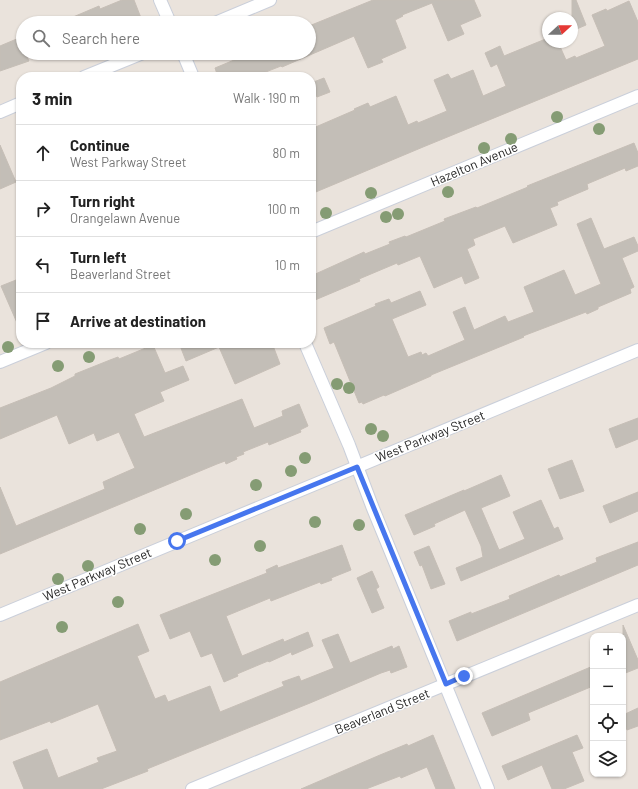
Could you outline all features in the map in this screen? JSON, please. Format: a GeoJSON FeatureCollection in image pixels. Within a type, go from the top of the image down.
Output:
{"type":"FeatureCollection","features":[{"type":"Feature","properties":{"kind":"street"},"geometry":{"type":"LineString","coordinates":[[160,0],[167,16]]}},
{"type":"Feature","properties":{"kind":"street"},"geometry":{"type":"LineString","coordinates":[[232,16],[270,0]]}},
{"type":"Feature","properties":{"kind":"street"},"geometry":{"type":"LineString","coordinates":[[96,72],[126,60]]}},
{"type":"Feature","properties":{"kind":"street"},"geometry":{"type":"LineString","coordinates":[[186,60],[191,72]]}},
{"type":"Feature","properties":{"kind":"street","name":"Hazelton Avenue"},"geometry":{"type":"LineString","coordinates":[[316,230],[638,96]]}},
{"type":"Feature","properties":{"kind":"street"},"geometry":{"type":"LineString","coordinates":[[0,112],[16,105]]}},
{"type":"Feature","properties":{"kind":"street"},"geometry":{"type":"LineString","coordinates":[[0,362],[34,348]]}},
{"type":"Feature","properties":{"kind":"street"},"geometry":{"type":"LineString","coordinates":[[307,348],[488,789]]}},
{"type":"Feature","properties":{"kind":"street","name":"West Parkway Street"},"geometry":{"type":"LineString","coordinates":[[0,615],[638,350]]}},
{"type":"Feature","properties":{"kind":"street","name":"Beaverland Street"},"geometry":{"type":"LineString","coordinates":[[192,789],[638,605]]}},
{"type":"Feature","properties":{"kind":"building"},"geometry":{"type":"Polygon","coordinates":[[[122,0],[134,0],[140,16],[75,16],[99,6],[100,9],[122,0]]]}},
{"type":"Feature","properties":{"kind":"building"},"geometry":{"type":"Polygon","coordinates":[[[373,0],[474,0],[481,16],[460,25],[464,34],[448,41],[432,3],[402,15],[403,16],[395,20],[406,48],[381,59],[383,62],[368,68],[354,36],[316,52],[316,23],[373,0]]]}},
{"type":"Feature","properties":{"kind":"building"},"geometry":{"type":"Polygon","coordinates":[[[572,0],[576,0],[586,25],[578,28],[578,12],[572,12],[572,0]]]}},
{"type":"Feature","properties":{"kind":"building"},"geometry":{"type":"Polygon","coordinates":[[[629,1],[638,22],[638,59],[316,192],[316,127],[368,103],[370,107],[396,96],[408,125],[417,121],[418,123],[447,111],[434,80],[448,74],[451,79],[473,70],[483,96],[506,86],[497,64],[491,67],[485,53],[500,46],[504,56],[542,40],[542,48],[561,48],[566,60],[575,56],[576,58],[605,46],[592,15],[606,9],[607,11],[629,1]]]}},
{"type":"Feature","properties":{"kind":"building"},"geometry":{"type":"Polygon","coordinates":[[[16,39],[16,60],[29,61],[0,71],[0,46],[16,39]]]}},
{"type":"Feature","properties":{"kind":"building"},"geometry":{"type":"Polygon","coordinates":[[[234,60],[298,60],[266,72],[216,72],[215,68],[234,60]]]}},
{"type":"Feature","properties":{"kind":"building"},"geometry":{"type":"Polygon","coordinates":[[[324,78],[330,92],[317,97],[316,81],[324,78]]]}},
{"type":"Feature","properties":{"kind":"building"},"geometry":{"type":"Polygon","coordinates":[[[634,143],[638,153],[638,166],[626,171],[625,168],[587,184],[588,189],[557,202],[558,205],[550,208],[557,225],[513,243],[505,226],[473,239],[475,245],[467,249],[479,278],[465,284],[462,276],[434,288],[420,256],[398,265],[397,263],[316,300],[316,274],[364,252],[365,254],[390,244],[389,242],[405,236],[406,237],[445,221],[444,219],[476,207],[477,208],[528,187],[527,186],[634,143]]]}},
{"type":"Feature","properties":{"kind":"building"},"geometry":{"type":"Polygon","coordinates":[[[0,145],[16,182],[0,189],[0,145]]]}},
{"type":"Feature","properties":{"kind":"building"},"geometry":{"type":"Polygon","coordinates":[[[591,218],[604,249],[634,237],[638,246],[638,251],[622,258],[634,287],[630,289],[631,293],[598,307],[598,309],[587,314],[586,312],[523,336],[524,337],[431,375],[385,396],[384,395],[363,404],[362,402],[359,403],[334,342],[330,344],[324,328],[376,306],[375,304],[389,299],[391,303],[420,291],[426,305],[392,319],[408,357],[421,352],[422,355],[426,353],[428,356],[465,340],[453,312],[465,307],[474,330],[505,316],[508,322],[534,312],[524,287],[564,270],[575,295],[601,284],[577,224],[591,218]]]}},
{"type":"Feature","properties":{"kind":"building"},"geometry":{"type":"Polygon","coordinates":[[[16,280],[16,320],[1,286],[16,280]]]}},
{"type":"Feature","properties":{"kind":"building"},"geometry":{"type":"Polygon","coordinates":[[[146,348],[154,348],[165,373],[183,366],[189,380],[160,392],[164,401],[134,414],[144,437],[242,399],[254,428],[283,416],[282,411],[299,404],[308,426],[300,430],[301,432],[269,445],[268,442],[243,452],[244,454],[236,457],[237,459],[226,464],[225,461],[217,464],[0,554],[0,487],[16,526],[105,489],[103,482],[135,468],[119,432],[97,441],[94,433],[69,444],[57,415],[0,439],[0,408],[51,388],[75,376],[75,374],[118,357],[119,359],[146,348]]]}},
{"type":"Feature","properties":{"kind":"building"},"geometry":{"type":"Polygon","coordinates":[[[181,348],[217,348],[186,361],[181,348]]]}},
{"type":"Feature","properties":{"kind":"building"},"geometry":{"type":"Polygon","coordinates":[[[219,348],[274,348],[280,364],[235,384],[219,348]]]}},
{"type":"Feature","properties":{"kind":"building"},"geometry":{"type":"Polygon","coordinates":[[[638,418],[638,439],[616,448],[609,429],[638,418]]]}},
{"type":"Feature","properties":{"kind":"building"},"geometry":{"type":"Polygon","coordinates":[[[572,460],[584,491],[560,499],[548,469],[572,460]]]}},
{"type":"Feature","properties":{"kind":"building"},"geometry":{"type":"Polygon","coordinates":[[[501,475],[510,496],[481,508],[499,550],[525,539],[513,512],[541,500],[554,529],[558,527],[563,539],[461,581],[456,568],[483,557],[481,546],[465,510],[414,535],[405,515],[501,475]]]}},
{"type":"Feature","properties":{"kind":"building"},"geometry":{"type":"Polygon","coordinates":[[[638,492],[638,511],[610,523],[603,506],[638,492]]]}},
{"type":"Feature","properties":{"kind":"building"},"geometry":{"type":"Polygon","coordinates":[[[638,542],[638,565],[457,641],[449,621],[510,599],[509,596],[559,575],[560,577],[597,562],[596,558],[638,542]]]}},
{"type":"Feature","properties":{"kind":"building"},"geometry":{"type":"Polygon","coordinates":[[[342,545],[351,570],[331,578],[332,580],[321,584],[320,582],[271,601],[270,598],[226,616],[242,656],[283,639],[284,642],[308,632],[313,646],[292,655],[291,652],[269,662],[268,661],[237,674],[238,676],[224,682],[212,653],[201,657],[190,631],[170,639],[160,615],[267,573],[266,570],[277,565],[278,568],[342,545]]]}},
{"type":"Feature","properties":{"kind":"building"},"geometry":{"type":"Polygon","coordinates":[[[429,546],[445,584],[431,589],[422,565],[420,566],[414,552],[429,546]]]}},
{"type":"Feature","properties":{"kind":"building"},"geometry":{"type":"Polygon","coordinates":[[[372,571],[379,587],[376,589],[384,608],[372,613],[357,578],[372,571]]]}},
{"type":"Feature","properties":{"kind":"building"},"geometry":{"type":"Polygon","coordinates":[[[138,624],[149,651],[137,656],[155,699],[165,695],[168,702],[210,686],[220,712],[284,686],[282,682],[299,676],[301,681],[334,668],[322,640],[338,634],[350,663],[392,646],[393,649],[399,646],[407,667],[391,673],[390,670],[381,673],[147,769],[148,771],[101,789],[24,789],[13,762],[47,749],[58,778],[99,762],[97,758],[117,751],[98,704],[51,723],[50,721],[0,740],[0,682],[138,624]]]}},
{"type":"Feature","properties":{"kind":"building"},"geometry":{"type":"Polygon","coordinates":[[[623,625],[638,660],[638,668],[626,673],[626,633],[623,633],[623,625]]]}},
{"type":"Feature","properties":{"kind":"building"},"geometry":{"type":"Polygon","coordinates":[[[590,667],[590,687],[528,713],[530,720],[492,736],[482,713],[590,667]]]}},
{"type":"Feature","properties":{"kind":"building"},"geometry":{"type":"Polygon","coordinates":[[[638,708],[638,726],[627,730],[626,714],[638,708]]]}},
{"type":"Feature","properties":{"kind":"building"},"geometry":{"type":"Polygon","coordinates":[[[433,735],[455,789],[436,789],[427,767],[401,778],[400,776],[366,789],[301,789],[380,755],[407,744],[408,746],[433,735]]]}},
{"type":"Feature","properties":{"kind":"building"},"geometry":{"type":"Polygon","coordinates":[[[577,735],[583,748],[572,752],[584,781],[564,789],[552,789],[542,765],[508,780],[502,766],[577,735]]]}},
{"type":"Feature","properties":{"kind":"route"},"geometry":{"type":"LineString","coordinates":[[177,541],[357,467],[446,684],[464,676]]}}]}
